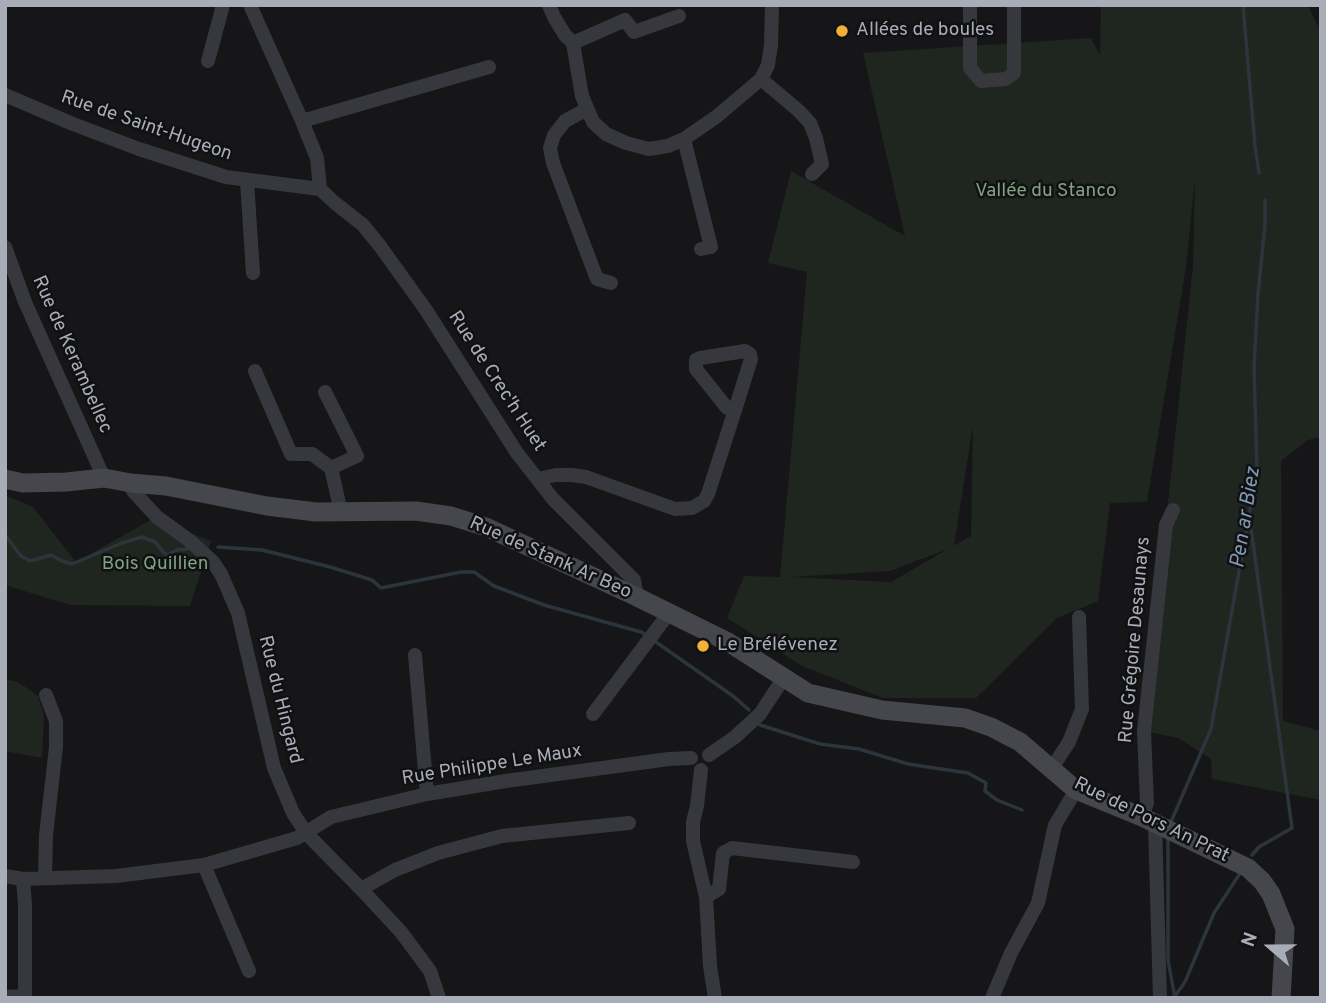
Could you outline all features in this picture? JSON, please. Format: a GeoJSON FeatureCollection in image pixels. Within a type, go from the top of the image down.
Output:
{"type":"FeatureCollection","features":[{"type":"Feature","properties":{"kind":"street"},"geometry":{"type":"LineString","coordinates":[[208,61],[223,5]]}},
{"type":"Feature","properties":{"kind":"street"},"geometry":{"type":"LineString","coordinates":[[250,5],[317,158],[320,189]]}},
{"type":"Feature","properties":{"kind":"street"},"geometry":{"type":"LineString","coordinates":[[549,5],[565,36],[573,43],[582,96],[593,122],[606,134],[649,149],[668,146],[684,139],[716,117],[761,79],[768,65],[771,45],[772,5]]}},
{"type":"Feature","properties":{"kind":"street"},"geometry":{"type":"LineString","coordinates":[[970,5],[970,68],[981,81],[1006,79],[1014,73],[1014,5]]}},
{"type":"Feature","properties":{"kind":"street"},"geometry":{"type":"LineString","coordinates":[[573,43],[625,20],[634,32],[679,16]]}},
{"type":"Feature","properties":{"kind":"street"},"geometry":{"type":"LineString","coordinates":[[302,121],[489,67]]}},
{"type":"Feature","properties":{"kind":"street"},"geometry":{"type":"LineString","coordinates":[[761,79],[810,123],[822,164],[813,174]]}},
{"type":"Feature","properties":{"kind":"street","name":"Rue de Saint-Hugeon"},"geometry":{"type":"LineString","coordinates":[[5,95],[139,149],[226,177],[320,189]]}},
{"type":"Feature","properties":{"kind":"street"},"geometry":{"type":"LineString","coordinates":[[587,108],[565,121],[554,135],[550,148],[553,163],[597,279],[611,283]]}},
{"type":"Feature","properties":{"kind":"street"},"geometry":{"type":"LineString","coordinates":[[684,139],[711,247],[701,249]]}},
{"type":"Feature","properties":{"kind":"street"},"geometry":{"type":"LineString","coordinates":[[247,180],[254,273]]}},
{"type":"Feature","properties":{"kind":"street","name":"Rue de Crec'h Huet"},"geometry":{"type":"LineString","coordinates":[[320,189],[363,225],[400,272],[517,453],[553,499],[634,580],[637,597]]}},
{"type":"Feature","properties":{"kind":"street","name":"Rue de Kerambellec"},"geometry":{"type":"LineString","coordinates":[[5,247],[25,302],[104,478]]}},
{"type":"Feature","properties":{"kind":"street"},"geometry":{"type":"LineString","coordinates":[[538,479],[556,475],[586,477],[675,509],[692,508],[704,501],[708,494],[735,410],[751,359],[750,354],[745,351],[696,360],[696,369],[727,408],[735,410]]}},
{"type":"Feature","properties":{"kind":"street"},"geometry":{"type":"LineString","coordinates":[[255,371],[291,454],[312,454],[331,468],[341,512]]}},
{"type":"Feature","properties":{"kind":"street"},"geometry":{"type":"LineString","coordinates":[[325,392],[357,456],[331,468]]}},
{"type":"Feature","properties":{"kind":"street","name":"Rue de Stank Ar Beo"},"geometry":{"type":"LineString","coordinates":[[5,479],[23,483],[104,478],[316,512],[416,511],[451,516],[485,527],[637,597],[727,642],[783,679]]}},
{"type":"Feature","properties":{"kind":"street","name":"Rue du Hingard"},"geometry":{"type":"LineString","coordinates":[[131,483],[133,491],[157,517],[190,541],[221,573],[238,613],[274,768],[293,813],[306,834],[401,932],[430,971],[439,998]]}},
{"type":"Feature","properties":{"kind":"street","name":"Rue Grégoire Desaunays"},"geometry":{"type":"LineString","coordinates":[[1160,998],[1144,732],[1166,525],[1173,510]]}},
{"type":"Feature","properties":{"kind":"street"},"geometry":{"type":"LineString","coordinates":[[593,713],[669,613]]}},
{"type":"Feature","properties":{"kind":"street","name":"Rue de Pors An Prat"},"geometry":{"type":"LineString","coordinates":[[1052,768],[1069,741],[1082,709],[1079,617]]}},
{"type":"Feature","properties":{"kind":"street"},"geometry":{"type":"LineString","coordinates":[[415,654],[427,794]]}},
{"type":"Feature","properties":{"kind":"street"},"geometry":{"type":"LineString","coordinates":[[709,755],[735,737],[760,713],[783,679]]}},
{"type":"Feature","properties":{"kind":"street","name":"Rue de Pors An Prat"},"geometry":{"type":"LineString","coordinates":[[783,679],[808,693],[882,710],[965,718],[991,727],[1020,741],[1076,790],[1248,868],[1271,894],[1285,929],[1281,998]]}},
{"type":"Feature","properties":{"kind":"street"},"geometry":{"type":"LineString","coordinates":[[45,878],[46,835],[56,747],[56,721],[46,695]]}},
{"type":"Feature","properties":{"kind":"street"},"geometry":{"type":"LineString","coordinates":[[698,750],[709,755],[707,767],[701,770],[691,764],[693,753],[698,750]]}},
{"type":"Feature","properties":{"kind":"street","name":"Rue Philippe Le Maux"},"geometry":{"type":"LineString","coordinates":[[5,876],[23,879],[116,876],[204,865],[297,838],[331,817],[427,794],[520,779],[691,758]]}},
{"type":"Feature","properties":{"kind":"street"},"geometry":{"type":"LineString","coordinates":[[701,770],[693,822],[693,841],[706,897],[710,966],[715,998]]}},
{"type":"Feature","properties":{"kind":"street"},"geometry":{"type":"LineString","coordinates":[[993,997],[1011,953],[1038,903],[1055,825],[1076,790]]}},
{"type":"Feature","properties":{"kind":"street"},"geometry":{"type":"LineString","coordinates":[[361,888],[395,870],[438,853],[502,836],[629,823]]}},
{"type":"Feature","properties":{"kind":"street"},"geometry":{"type":"LineString","coordinates":[[706,897],[719,889],[723,853],[732,848],[853,862]]}},
{"type":"Feature","properties":{"kind":"street"},"geometry":{"type":"LineString","coordinates":[[204,865],[249,971]]}},
{"type":"Feature","properties":{"kind":"street"},"geometry":{"type":"LineString","coordinates":[[5,997],[25,997],[23,879]]}},
{"type":"Feature","properties":{"kind":"green space","name":"Vallée du Stanco"},"geometry":{"type":"Polygon","coordinates":[[[1101,5],[1308,5],[1321,33],[1321,437],[1308,440],[1281,461],[1283,721],[1321,731],[1321,800],[1212,779],[1211,759],[1178,738],[1144,731],[1193,266],[1195,178],[1186,267],[1147,502],[1110,503],[1098,601],[1057,618],[976,698],[883,698],[802,666],[727,618],[744,576],[780,577],[807,272],[768,263],[791,171],[905,236],[863,53],[1091,38],[1100,55],[1101,5]],[[973,425],[954,545],[971,536],[973,425]],[[948,549],[890,571],[791,577],[891,582],[948,549]]]}},
{"type":"Feature","properties":{"kind":"green space","name":"Bois Quillien"},"geometry":{"type":"Polygon","coordinates":[[[5,495],[33,507],[76,562],[152,519],[211,541],[190,606],[70,605],[5,585],[5,495]]]}},
{"type":"Feature","properties":{"kind":"green space"},"geometry":{"type":"Polygon","coordinates":[[[5,679],[18,682],[38,696],[44,716],[42,758],[5,751],[5,679]]]}},
{"type":"Feature","properties":{"kind":"waterway","name":"Pen ar Biez"},"geometry":{"type":"LineString","coordinates":[[1243,5],[1259,173]]}},
{"type":"Feature","properties":{"kind":"waterway","name":"Pen ar Biez"},"geometry":{"type":"LineString","coordinates":[[1171,822],[1211,729],[1257,470],[1254,367],[1265,200]]}},
{"type":"Feature","properties":{"kind":"waterway"},"geometry":{"type":"LineString","coordinates":[[1250,521],[1292,828],[1259,847],[1252,855]]}},
{"type":"Feature","properties":{"kind":"waterway"},"geometry":{"type":"LineString","coordinates":[[5,535],[21,556],[30,561],[51,555],[72,564],[142,537],[155,542],[166,555],[188,549]]}},
{"type":"Feature","properties":{"kind":"waterway"},"geometry":{"type":"LineString","coordinates":[[218,547],[262,550],[330,567],[372,580],[381,588],[461,572],[474,572],[494,586],[544,605],[646,635]]}},
{"type":"Feature","properties":{"kind":"waterway"},"geometry":{"type":"LineString","coordinates":[[653,640],[749,710]]}},
{"type":"Feature","properties":{"kind":"waterway"},"geometry":{"type":"LineString","coordinates":[[760,725],[820,744],[859,749],[908,764],[968,773],[986,783],[985,791],[997,800],[1022,810]]}},
{"type":"Feature","properties":{"kind":"waterway","name":"Pen ar Biez"},"geometry":{"type":"LineString","coordinates":[[1168,837],[1168,960],[1175,998]]}},
{"type":"Feature","properties":{"kind":"waterway"},"geometry":{"type":"LineString","coordinates":[[1175,996],[1185,982],[1214,913],[1239,875]]}},
{"type":"Feature","properties":{"kind":"place","name":"Allées de boules"},"geometry":{"type":"Point","coordinates":[842,31]}},
{"type":"Feature","properties":{"kind":"place","name":"Le Brélévenez"},"geometry":{"type":"Point","coordinates":[703,646]}}]}
